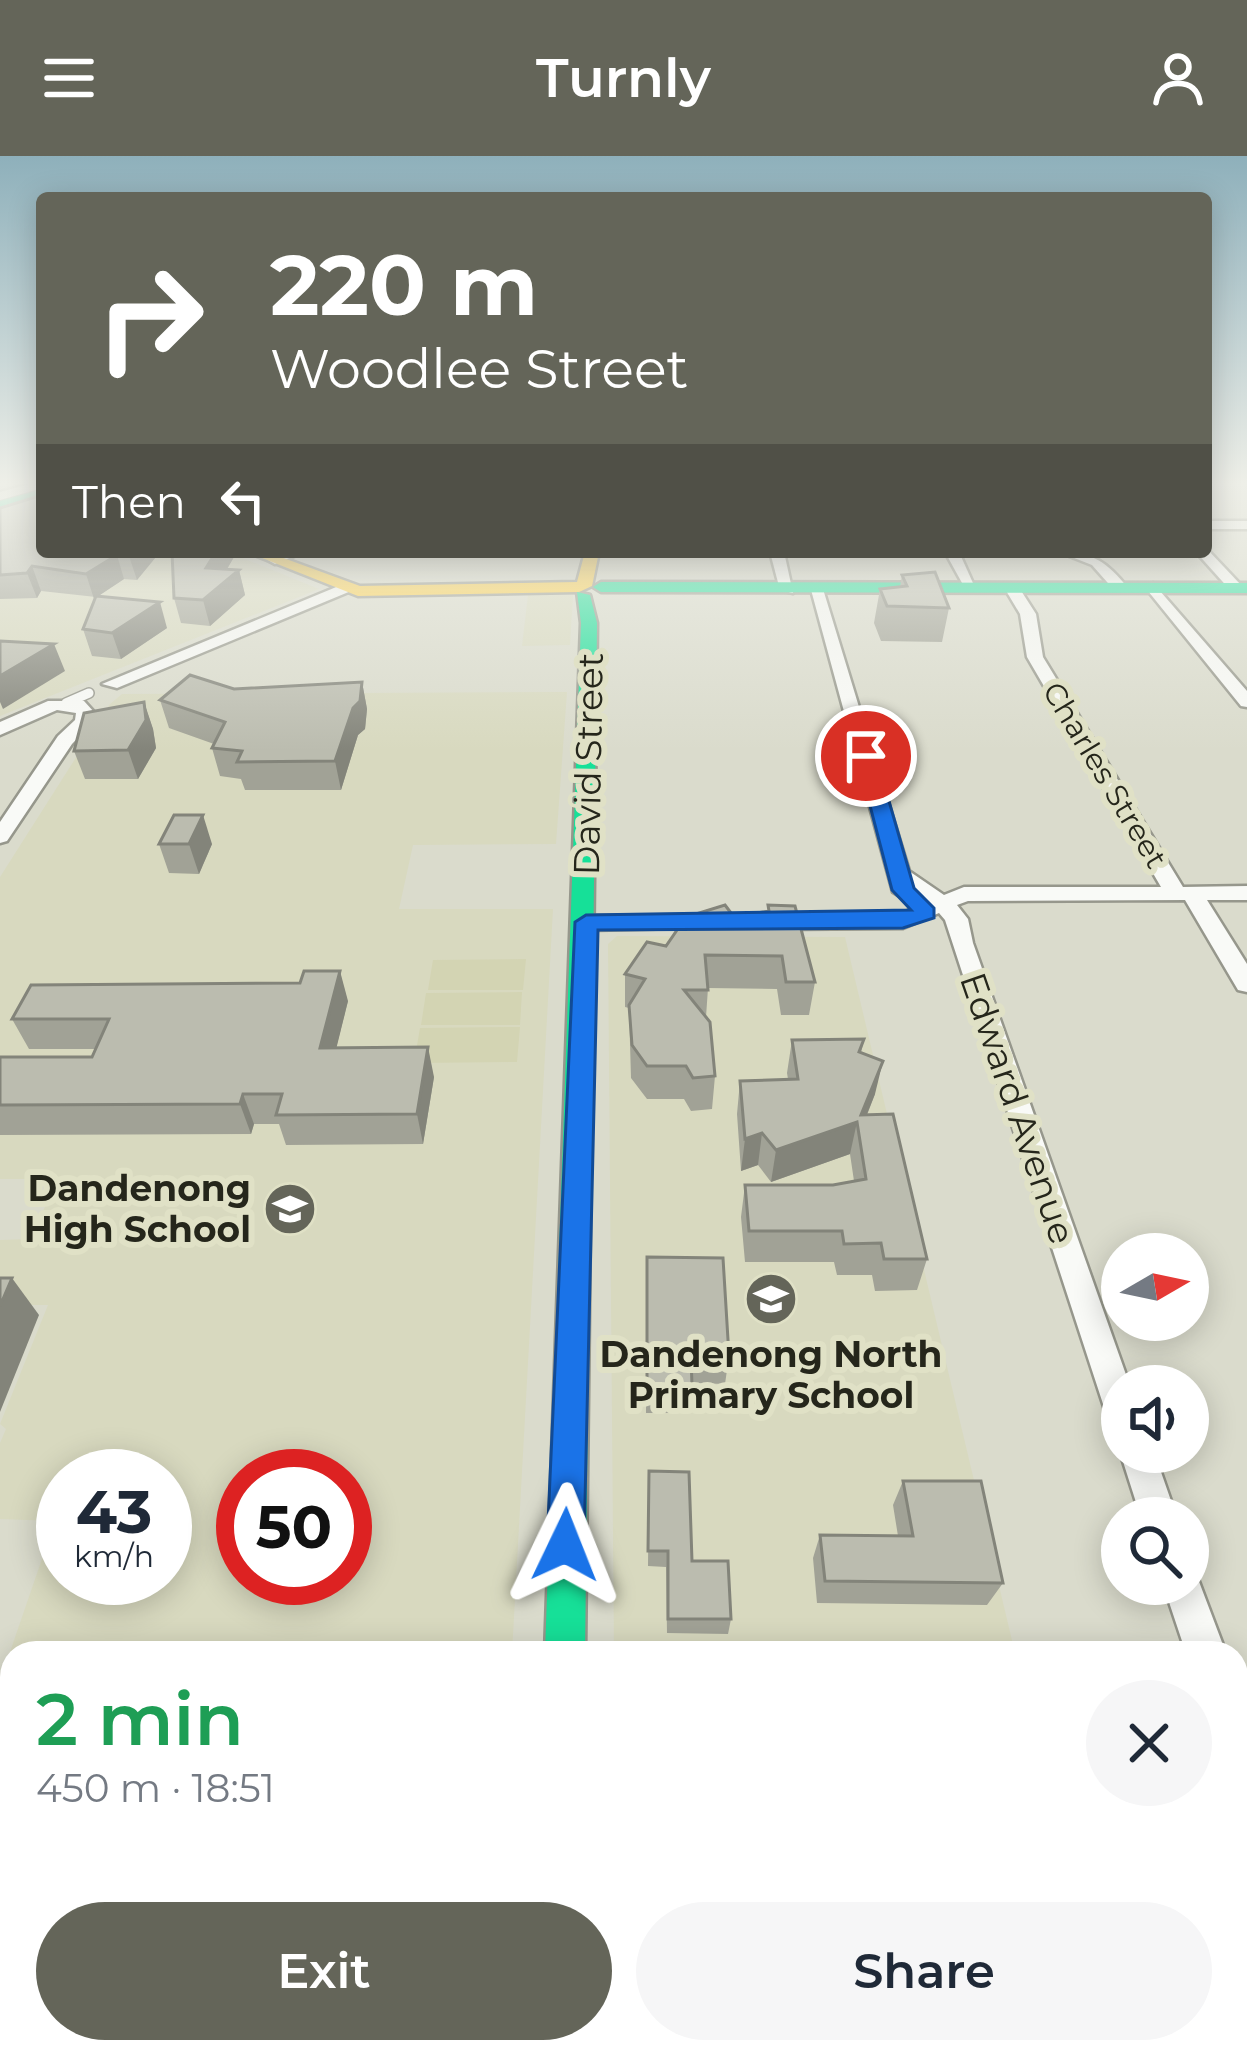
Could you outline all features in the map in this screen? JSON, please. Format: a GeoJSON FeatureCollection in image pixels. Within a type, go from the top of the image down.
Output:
{"type":"FeatureCollection","features":[{"type":"Feature","properties":{"kind":"main road"},"geometry":{"type":"LineString","coordinates":[[314,573],[346,588],[525,590],[591,584],[652,590],[1242,588]]}},
{"type":"Feature","properties":{"kind":"main road","name":"David Street"},"geometry":{"type":"LineString","coordinates":[[562,1641],[586,922],[591,584]]}},
{"type":"Feature","properties":{"kind":"street","name":"Edward Avenue"},"geometry":{"type":"LineString","coordinates":[[790,573],[801,590],[907,896],[934,907],[961,943],[1106,1365]]}},
{"type":"Feature","properties":{"kind":"street"},"geometry":{"type":"LineString","coordinates":[[963,573],[972,589]]}},
{"type":"Feature","properties":{"kind":"street"},"geometry":{"type":"LineString","coordinates":[[1107,573],[1120,588]]}},
{"type":"Feature","properties":{"kind":"street"},"geometry":{"type":"LineString","coordinates":[[111,684],[346,588]]}},
{"type":"Feature","properties":{"kind":"street"},"geometry":{"type":"LineString","coordinates":[[1153,588],[1247,702]]}},
{"type":"Feature","properties":{"kind":"street","name":"Charles Street"},"geometry":{"type":"LineString","coordinates":[[1012,589],[1028,614],[1035,657],[1247,984]]}},
{"type":"Feature","properties":{"kind":"street"},"geometry":{"type":"LineString","coordinates":[[0,729],[60,708],[69,722],[64,740],[0,837]]}},
{"type":"Feature","properties":{"kind":"street"},"geometry":{"type":"LineString","coordinates":[[586,922],[903,921],[964,894],[1247,892]]}},
{"type":"Feature","properties":{"kind":"street"},"geometry":{"type":"LineString","coordinates":[[1189,1605],[1202,1641]]}},
{"type":"Feature","properties":{"kind":"lane"},"geometry":{"type":"LineString","coordinates":[[60,708],[89,693]]}},
{"type":"Feature","properties":{"kind":"shaded area"},"geometry":{"type":"Polygon","coordinates":[[[0,573],[280,573],[319,589],[0,716],[0,573]]]}},
{"type":"Feature","properties":{"kind":"shaded area"},"geometry":{"type":"Polygon","coordinates":[[[528,595],[573,595],[570,645],[522,646],[528,595]]]}},
{"type":"Feature","properties":{"kind":"shaded area","name":"Dandenong High School"},"geometry":{"type":"Polygon","coordinates":[[[567,692],[556,844],[413,845],[399,909],[553,909],[513,1641],[14,1641],[36,1576],[36,1605],[192,1605],[192,1449],[36,1449],[36,1520],[0,1519],[0,1443],[6,1429],[0,1424],[48,1305],[0,1305],[0,1240],[30,1239],[58,1179],[0,1179],[0,877],[110,704],[122,694],[567,692]]]}},
{"type":"Feature","properties":{"kind":"shaded area","name":"Dandenong North Primary School"},"geometry":{"type":"Polygon","coordinates":[[[617,936],[845,937],[1012,1641],[614,1641],[608,944],[617,936]]]}},
{"type":"Feature","properties":{"kind":"shaded area"},"geometry":{"type":"Polygon","coordinates":[[[526,959],[523,990],[428,990],[433,960],[526,959]]]}},
{"type":"Feature","properties":{"kind":"shaded area"},"geometry":{"type":"Polygon","coordinates":[[[522,992],[520,1025],[421,1025],[426,993],[522,992]]]}},
{"type":"Feature","properties":{"kind":"shaded area"},"geometry":{"type":"Polygon","coordinates":[[[520,1027],[517,1062],[414,1063],[420,1028],[520,1027]]]}},
{"type":"Feature","properties":{"kind":"building"},"geometry":{"type":"Polygon","coordinates":[[[173,573],[235,573],[203,600],[174,598],[173,573]]]}},
{"type":"Feature","properties":{"kind":"building"},"geometry":{"type":"Polygon","coordinates":[[[935,573],[949,608],[887,606],[880,589],[907,586],[902,575],[935,573]]]}},
{"type":"Feature","properties":{"kind":"building"},"geometry":{"type":"Polygon","coordinates":[[[96,596],[160,602],[112,633],[83,629],[96,596]]]}},
{"type":"Feature","properties":{"kind":"building"},"geometry":{"type":"Polygon","coordinates":[[[0,641],[54,644],[0,676],[0,641]]]}},
{"type":"Feature","properties":{"kind":"building"},"geometry":{"type":"Polygon","coordinates":[[[190,675],[234,689],[362,682],[360,701],[353,708],[335,761],[237,762],[242,751],[212,748],[225,722],[160,700],[190,675]]]}},
{"type":"Feature","properties":{"kind":"building"},"geometry":{"type":"Polygon","coordinates":[[[144,702],[146,720],[128,750],[74,751],[84,713],[144,702]]]}},
{"type":"Feature","properties":{"kind":"building"},"geometry":{"type":"Polygon","coordinates":[[[174,815],[203,815],[189,844],[159,844],[174,815]]]}},
{"type":"Feature","properties":{"kind":"building"},"geometry":{"type":"Polygon","coordinates":[[[725,905],[734,917],[769,911],[768,905],[795,906],[815,982],[786,982],[782,956],[705,955],[708,990],[684,990],[710,1022],[715,1076],[693,1078],[686,1066],[647,1066],[632,1045],[629,1005],[645,979],[625,974],[647,942],[666,946],[686,917],[725,905]]]}},
{"type":"Feature","properties":{"kind":"building"},"geometry":{"type":"Polygon","coordinates":[[[304,971],[340,971],[320,1048],[428,1047],[417,1114],[276,1115],[282,1094],[243,1094],[240,1104],[0,1105],[0,1057],[92,1057],[109,1019],[12,1019],[31,985],[300,983],[304,971]]]}},
{"type":"Feature","properties":{"kind":"building"},"geometry":{"type":"Polygon","coordinates":[[[864,1039],[859,1052],[883,1061],[861,1115],[893,1114],[927,1259],[884,1259],[881,1243],[844,1244],[842,1231],[749,1231],[745,1185],[833,1185],[866,1179],[857,1122],[776,1150],[762,1133],[745,1139],[740,1081],[798,1079],[792,1040],[864,1039]]]}},
{"type":"Feature","properties":{"kind":"building"},"geometry":{"type":"Polygon","coordinates":[[[647,1257],[723,1258],[729,1356],[691,1356],[692,1386],[647,1386],[647,1257]]]}},
{"type":"Feature","properties":{"kind":"building"},"geometry":{"type":"Polygon","coordinates":[[[0,1278],[12,1278],[0,1306],[0,1278]]]}},
{"type":"Feature","properties":{"kind":"building"},"geometry":{"type":"Polygon","coordinates":[[[649,1471],[689,1472],[692,1561],[728,1561],[731,1619],[668,1619],[668,1551],[648,1551],[649,1471]]]}},
{"type":"Feature","properties":{"kind":"building"},"geometry":{"type":"Polygon","coordinates":[[[903,1481],[981,1481],[1003,1583],[825,1581],[820,1535],[913,1536],[903,1481]]]}},
{"type":"Feature","properties":{"kind":"traffic: fast"},"geometry":{"type":"LineString","coordinates":[[601,587],[1247,588]]}},
{"type":"Feature","properties":{"kind":"traffic: fast"},"geometry":{"type":"LineString","coordinates":[[565,1641],[589,623],[582,595]]}},
{"type":"Feature","properties":{"kind":"traffic: slow"},"geometry":{"type":"LineString","coordinates":[[310,573],[358,591],[579,587]]}},
{"type":"Feature","properties":{"kind":"traffic: slow"},"geometry":{"type":"LineString","coordinates":[[584,586],[587,573]]}},
{"type":"Feature","properties":{"kind":"place","name":"Dandenong High School"},"geometry":{"type":"Point","coordinates":[290,1209]}},
{"type":"Feature","properties":{"kind":"place","name":"Dandenong North Primary School"},"geometry":{"type":"Point","coordinates":[771,1299]}},
{"type":"Feature","properties":{"kind":"route"},"geometry":{"type":"LineString","coordinates":[[565,1545],[586,922],[903,921],[926,913],[904,890],[866,756]]}}]}
